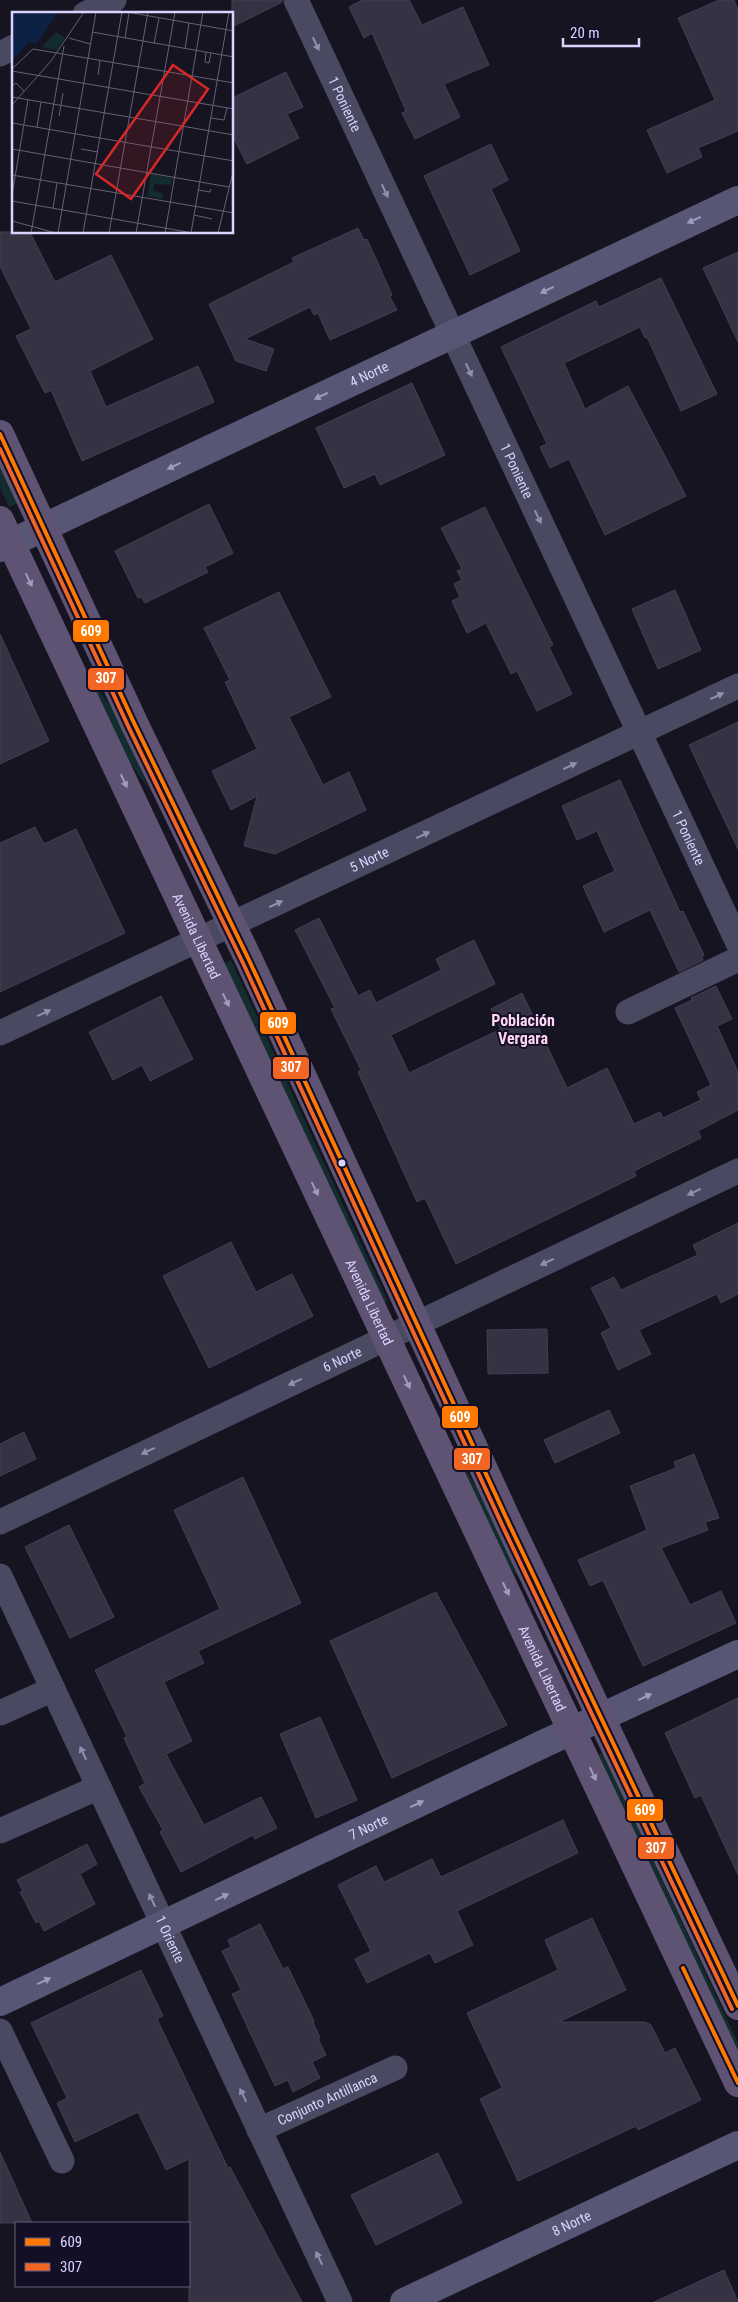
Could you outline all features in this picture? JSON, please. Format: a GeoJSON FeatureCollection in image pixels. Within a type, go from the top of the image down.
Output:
{"type":"FeatureCollection","features":[{"type":"Feature","properties":{"kind":"main road"},"geometry":{"type":"LineString","coordinates":[[0,434],[135,725],[232,924],[416,1324],[738,2006]]}},
{"type":"Feature","properties":{"kind":"main road","name":"Avenida Libertad"},"geometry":{"type":"LineString","coordinates":[[4,537],[198,940],[738,2083]]}},
{"type":"Feature","properties":{"kind":"street"},"geometry":{"type":"LineString","coordinates":[[89,12],[114,0]]}},
{"type":"Feature","properties":{"kind":"street","name":"1 Poniente"},"geometry":{"type":"LineString","coordinates":[[296,0],[738,943]]}},
{"type":"Feature","properties":{"kind":"street"},"geometry":{"type":"LineString","coordinates":[[0,54],[12,48]]}},
{"type":"Feature","properties":{"kind":"street","name":"4 Norte"},"geometry":{"type":"LineString","coordinates":[[4,537],[44,527],[738,200]]}},
{"type":"Feature","properties":{"kind":"street","name":"5 Norte"},"geometry":{"type":"LineString","coordinates":[[0,1034],[738,686]]}},
{"type":"Feature","properties":{"kind":"street"},"geometry":{"type":"LineString","coordinates":[[628,1012],[738,959]]}},
{"type":"Feature","properties":{"kind":"street","name":"6 Norte"},"geometry":{"type":"LineString","coordinates":[[0,1522],[738,1171]]}},
{"type":"Feature","properties":{"kind":"street","name":"1 Oriente"},"geometry":{"type":"LineString","coordinates":[[0,1576],[340,2302]]}},
{"type":"Feature","properties":{"kind":"street","name":"7 Norte"},"geometry":{"type":"LineString","coordinates":[[0,2002],[572,1730],[738,1654]]}},
{"type":"Feature","properties":{"kind":"street"},"geometry":{"type":"LineString","coordinates":[[0,1713],[53,1688]]}},
{"type":"Feature","properties":{"kind":"street"},"geometry":{"type":"LineString","coordinates":[[0,1831],[99,1787]]}},
{"type":"Feature","properties":{"kind":"street"},"geometry":{"type":"LineString","coordinates":[[0,2031],[62,2161]]}},
{"type":"Feature","properties":{"kind":"street","name":"Conjunto Antillanca"},"geometry":{"type":"LineString","coordinates":[[259,2130],[395,2068]]}},
{"type":"Feature","properties":{"kind":"street","name":"8 Norte"},"geometry":{"type":"LineString","coordinates":[[404,2302],[738,2145]]}},
{"type":"Feature","properties":{"kind":"green space"},"geometry":{"type":"Polygon","coordinates":[[[0,465],[18,503],[9,507],[0,488],[0,465]]]}},
{"type":"Feature","properties":{"kind":"green space"},"geometry":{"type":"Polygon","coordinates":[[[90,679],[118,716],[149,790],[125,755],[90,679]]]}},
{"type":"Feature","properties":{"kind":"green space"},"geometry":{"type":"Polygon","coordinates":[[[231,960],[388,1302],[381,1305],[223,964],[231,960]]]}},
{"type":"Feature","properties":{"kind":"green space"},"geometry":{"type":"Polygon","coordinates":[[[456,1456],[481,1493],[518,1575],[514,1573],[487,1529],[456,1456]]]}},
{"type":"Feature","properties":{"kind":"green space"},"geometry":{"type":"Polygon","coordinates":[[[603,1753],[738,2043],[738,2059],[595,1757],[603,1753]]]}},
{"type":"Feature","properties":{"kind":"building"},"geometry":{"type":"Polygon","coordinates":[[[232,0],[282,0],[282,2],[234,26],[234,12],[232,12],[232,0]]]}},
{"type":"Feature","properties":{"kind":"building"},"geometry":{"type":"Polygon","coordinates":[[[362,0],[409,0],[422,25],[463,7],[489,65],[444,84],[460,117],[415,139],[402,113],[406,111],[372,33],[364,38],[349,7],[362,0]]]}},
{"type":"Feature","properties":{"kind":"building"},"geometry":{"type":"Polygon","coordinates":[[[719,0],[734,0],[738,10],[738,131],[698,148],[702,157],[667,173],[647,130],[715,100],[678,18],[719,0]]]}},
{"type":"Feature","properties":{"kind":"building"},"geometry":{"type":"Polygon","coordinates":[[[286,72],[303,107],[287,114],[299,138],[247,164],[234,139],[234,97],[286,72]]]}},
{"type":"Feature","properties":{"kind":"building"},"geometry":{"type":"Polygon","coordinates":[[[491,144],[508,180],[491,189],[520,251],[470,275],[424,176],[491,144]]]}},
{"type":"Feature","properties":{"kind":"building"},"geometry":{"type":"Polygon","coordinates":[[[358,228],[364,240],[367,239],[397,310],[330,340],[318,313],[314,315],[310,307],[245,339],[274,349],[266,371],[236,361],[209,304],[294,262],[292,258],[358,228]]]}},
{"type":"Feature","properties":{"kind":"building"},"geometry":{"type":"Polygon","coordinates":[[[0,232],[31,234],[55,282],[111,255],[153,339],[90,371],[106,407],[198,366],[214,402],[82,461],[51,390],[45,393],[16,336],[31,329],[0,266],[0,232]]]}},
{"type":"Feature","properties":{"kind":"building"},"geometry":{"type":"Polygon","coordinates":[[[738,252],[738,342],[703,268],[738,252]]]}},
{"type":"Feature","properties":{"kind":"building"},"geometry":{"type":"Polygon","coordinates":[[[661,278],[717,394],[681,411],[647,337],[645,338],[640,327],[564,363],[585,409],[628,386],[686,496],[605,535],[569,459],[550,468],[540,447],[547,444],[501,347],[596,301],[599,307],[661,278]]]}},
{"type":"Feature","properties":{"kind":"building"},"geometry":{"type":"Polygon","coordinates":[[[412,383],[445,455],[380,485],[375,474],[344,488],[316,428],[412,383]]]}},
{"type":"Feature","properties":{"kind":"building"},"geometry":{"type":"Polygon","coordinates":[[[209,504],[233,553],[205,567],[208,572],[145,603],[141,597],[138,598],[115,551],[209,504]]]}},
{"type":"Feature","properties":{"kind":"building"},"geometry":{"type":"Polygon","coordinates":[[[485,507],[553,645],[549,647],[572,694],[537,711],[517,671],[511,674],[486,623],[467,633],[452,601],[460,597],[454,584],[462,580],[457,571],[462,569],[441,528],[485,507]]]}},
{"type":"Feature","properties":{"kind":"building"},"geometry":{"type":"Polygon","coordinates":[[[675,590],[701,650],[658,669],[632,609],[675,590]]]}},
{"type":"Feature","properties":{"kind":"building"},"geometry":{"type":"Polygon","coordinates":[[[279,592],[331,697],[289,717],[323,785],[349,772],[366,810],[275,854],[244,846],[257,796],[231,810],[212,771],[257,749],[225,682],[230,680],[204,628],[279,592]]]}},
{"type":"Feature","properties":{"kind":"building"},"geometry":{"type":"Polygon","coordinates":[[[0,634],[49,741],[0,764],[0,634]]]}},
{"type":"Feature","properties":{"kind":"building"},"geometry":{"type":"Polygon","coordinates":[[[738,722],[738,849],[689,745],[738,722]]]}},
{"type":"Feature","properties":{"kind":"building"},"geometry":{"type":"Polygon","coordinates":[[[620,780],[680,912],[683,911],[704,955],[702,956],[703,960],[679,972],[650,910],[604,932],[583,886],[615,871],[597,831],[577,840],[562,806],[620,780]]]}},
{"type":"Feature","properties":{"kind":"building"},"geometry":{"type":"Polygon","coordinates":[[[35,827],[44,844],[76,829],[125,933],[0,992],[0,843],[35,827]]]}},
{"type":"Feature","properties":{"kind":"building"},"geometry":{"type":"Polygon","coordinates":[[[319,918],[358,996],[370,990],[376,1003],[441,970],[436,959],[474,940],[495,984],[391,1035],[409,1073],[501,1029],[491,1009],[522,993],[567,1088],[607,1068],[634,1124],[660,1112],[663,1118],[701,1100],[697,1092],[711,1085],[675,1008],[716,986],[732,1019],[717,1026],[738,1072],[738,1110],[698,1131],[701,1138],[634,1171],[636,1176],[456,1264],[425,1198],[417,1202],[358,1072],[361,1070],[331,1009],[335,1008],[295,930],[319,918]]]}},
{"type":"Feature","properties":{"kind":"building"},"geometry":{"type":"Polygon","coordinates":[[[161,996],[193,1059],[150,1081],[142,1065],[113,1080],[89,1032],[161,996]]]}},
{"type":"Feature","properties":{"kind":"building"},"geometry":{"type":"Polygon","coordinates":[[[738,1223],[738,1294],[721,1303],[717,1294],[639,1330],[651,1354],[618,1370],[601,1333],[611,1328],[591,1288],[614,1277],[621,1290],[698,1255],[693,1245],[738,1223]]]}},
{"type":"Feature","properties":{"kind":"building"},"geometry":{"type":"Polygon","coordinates":[[[231,1242],[256,1292],[292,1274],[313,1316],[209,1368],[163,1276],[231,1242]]]}},
{"type":"Feature","properties":{"kind":"building"},"geometry":{"type":"Polygon","coordinates":[[[547,1329],[548,1373],[488,1374],[487,1330],[547,1329]]]}},
{"type":"Feature","properties":{"kind":"building"},"geometry":{"type":"Polygon","coordinates":[[[609,1410],[620,1433],[555,1463],[544,1440],[609,1410]]]}},
{"type":"Feature","properties":{"kind":"building"},"geometry":{"type":"Polygon","coordinates":[[[24,1432],[36,1459],[0,1476],[0,1444],[24,1432]]]}},
{"type":"Feature","properties":{"kind":"building"},"geometry":{"type":"Polygon","coordinates":[[[694,1454],[719,1518],[705,1522],[708,1530],[661,1548],[690,1605],[721,1591],[736,1623],[643,1666],[603,1580],[590,1586],[578,1560],[647,1530],[630,1486],[676,1468],[674,1462],[694,1454]]]}},
{"type":"Feature","properties":{"kind":"building"},"geometry":{"type":"Polygon","coordinates":[[[243,1477],[301,1603],[198,1651],[204,1663],[164,1682],[192,1741],[166,1754],[204,1825],[261,1797],[277,1828],[255,1839],[253,1835],[181,1872],[160,1832],[163,1830],[139,1787],[145,1783],[124,1738],[127,1737],[95,1670],[220,1609],[174,1510],[243,1477]]]}},
{"type":"Feature","properties":{"kind":"building"},"geometry":{"type":"Polygon","coordinates":[[[69,1525],[114,1617],[70,1638],[25,1547],[69,1525]]]}},
{"type":"Feature","properties":{"kind":"building"},"geometry":{"type":"Polygon","coordinates":[[[436,1592],[507,1725],[392,1778],[330,1641],[436,1592]]]}},
{"type":"Feature","properties":{"kind":"building"},"geometry":{"type":"Polygon","coordinates":[[[738,1698],[738,1875],[701,1795],[695,1798],[665,1733],[738,1698]]]}},
{"type":"Feature","properties":{"kind":"building"},"geometry":{"type":"Polygon","coordinates":[[[320,1717],[357,1800],[316,1818],[280,1734],[320,1717]]]}},
{"type":"Feature","properties":{"kind":"building"},"geometry":{"type":"Polygon","coordinates":[[[563,1820],[578,1853],[457,1911],[473,1945],[435,1963],[430,1953],[367,1983],[355,1959],[371,1951],[338,1885],[376,1866],[384,1882],[432,1859],[441,1877],[563,1820]]]}},
{"type":"Feature","properties":{"kind":"building"},"geometry":{"type":"Polygon","coordinates":[[[87,1844],[97,1864],[80,1874],[95,1904],[44,1931],[39,1921],[36,1923],[20,1892],[23,1891],[17,1880],[87,1844]]]}},
{"type":"Feature","properties":{"kind":"building"},"geometry":{"type":"Polygon","coordinates":[[[592,1918],[626,1990],[559,2022],[645,2022],[651,2025],[665,2053],[675,2048],[701,2100],[638,2130],[636,2126],[518,2181],[480,2099],[502,2088],[467,2013],[558,1970],[545,1940],[592,1918]]]}},
{"type":"Feature","properties":{"kind":"building"},"geometry":{"type":"Polygon","coordinates":[[[260,1924],[283,1969],[288,1967],[314,2021],[320,2038],[318,2039],[326,2055],[312,2062],[320,2078],[293,2092],[288,2080],[275,2086],[232,1994],[241,1990],[222,1951],[231,1947],[228,1940],[260,1924]]]}},
{"type":"Feature","properties":{"kind":"building"},"geometry":{"type":"Polygon","coordinates":[[[141,1970],[163,2016],[157,2019],[228,2168],[230,2167],[302,2302],[189,2302],[189,2159],[166,2170],[138,2112],[75,2142],[57,2103],[67,2098],[31,2023],[141,1970]]]}},
{"type":"Feature","properties":{"kind":"building"},"geometry":{"type":"Polygon","coordinates":[[[0,2152],[32,2222],[0,2223],[0,2152]]]}},
{"type":"Feature","properties":{"kind":"building"},"geometry":{"type":"Polygon","coordinates":[[[438,2153],[462,2203],[376,2245],[351,2195],[438,2153]]]}},
{"type":"Feature","properties":{"kind":"building"},"geometry":{"type":"Polygon","coordinates":[[[724,2270],[738,2302],[654,2302],[724,2270]]]}},
{"type":"Feature","properties":{"kind":"transit line","name":"609"},"geometry":{"type":"LineString","coordinates":[[0,434],[135,725],[249,960],[510,1526],[738,2006]]}},
{"type":"Feature","properties":{"kind":"transit line","name":"307"},"geometry":{"type":"LineString","coordinates":[[0,449],[129,728],[243,963],[504,1529],[732,2009]]}},
{"type":"Feature","properties":{"kind":"transit line","name":"609"},"geometry":{"type":"LineString","coordinates":[[683,1968],[738,2083]]}},
{"type":"Feature","properties":{"kind":"district","name":"Población Vergara"},"geometry":{"type":"Point","coordinates":[523,1029]}}]}
